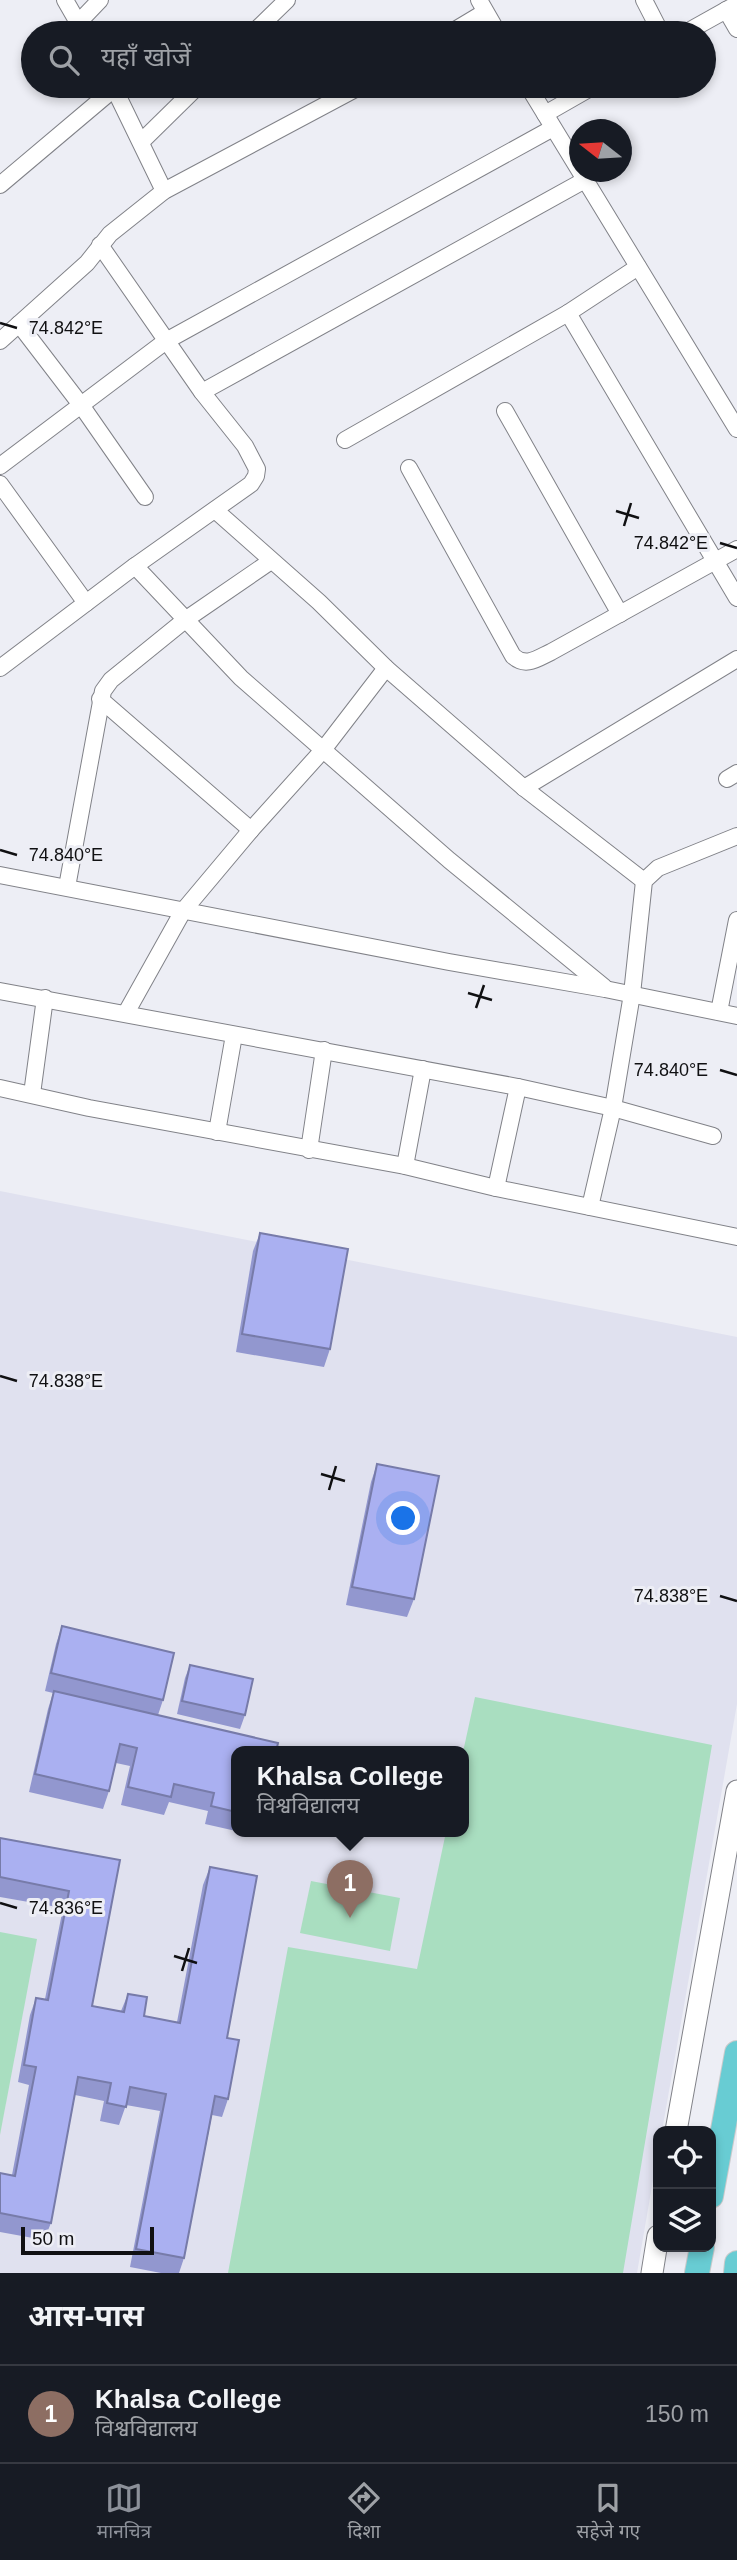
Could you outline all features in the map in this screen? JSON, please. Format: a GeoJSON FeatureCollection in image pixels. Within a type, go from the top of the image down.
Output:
{"type":"FeatureCollection","features":[{"type":"Feature","properties":{"kind":"main road"},"geometry":{"type":"LineString","coordinates":[[677,2126],[737,1791]]}},
{"type":"Feature","properties":{"kind":"main road"},"geometry":{"type":"LineString","coordinates":[[712,2189],[737,2053]]}},
{"type":"Feature","properties":{"kind":"main road"},"geometry":{"type":"LineString","coordinates":[[652,2273],[655,2252]]}},
{"type":"Feature","properties":{"kind":"main road"},"geometry":{"type":"LineString","coordinates":[[697,2273],[701,2252]]}},
{"type":"Feature","properties":{"kind":"main road"},"geometry":{"type":"LineString","coordinates":[[736,2273],[737,2263]]}},
{"type":"Feature","properties":{"kind":"street"},"geometry":{"type":"LineString","coordinates":[[65,0],[77,21]]}},
{"type":"Feature","properties":{"kind":"street"},"geometry":{"type":"LineString","coordinates":[[86,21],[100,0]]}},
{"type":"Feature","properties":{"kind":"street"},"geometry":{"type":"LineString","coordinates":[[265,21],[287,0]]}},
{"type":"Feature","properties":{"kind":"street"},"geometry":{"type":"LineString","coordinates":[[644,0],[655,21]]}},
{"type":"Feature","properties":{"kind":"street"},"geometry":{"type":"LineString","coordinates":[[464,21],[482,6]]}},
{"type":"Feature","properties":{"kind":"street"},"geometry":{"type":"LineString","coordinates":[[707,21],[732,7],[737,29]]}},
{"type":"Feature","properties":{"kind":"street"},"geometry":{"type":"LineString","coordinates":[[0,185],[101,98]]}},
{"type":"Feature","properties":{"kind":"street"},"geometry":{"type":"LineString","coordinates":[[119,98],[164,191]]}},
{"type":"Feature","properties":{"kind":"street"},"geometry":{"type":"LineString","coordinates":[[141,142],[186,98]]}},
{"type":"Feature","properties":{"kind":"street"},"geometry":{"type":"LineString","coordinates":[[0,341],[87,263],[110,234],[164,191],[338,98]]}},
{"type":"Feature","properties":{"kind":"street"},"geometry":{"type":"LineString","coordinates":[[535,98],[569,154]]}},
{"type":"Feature","properties":{"kind":"street"},"geometry":{"type":"LineString","coordinates":[[0,466],[166,341],[549,121],[579,98]]}},
{"type":"Feature","properties":{"kind":"street"},"geometry":{"type":"LineString","coordinates":[[202,392],[581,182]]}},
{"type":"Feature","properties":{"kind":"street"},"geometry":{"type":"LineString","coordinates":[[586,182],[737,429]]}},
{"type":"Feature","properties":{"kind":"street"},"geometry":{"type":"LineString","coordinates":[[0,668],[135,566],[251,484],[256,476],[257,469],[245,446],[202,392],[100,246]]}},
{"type":"Feature","properties":{"kind":"street"},"geometry":{"type":"LineString","coordinates":[[345,440],[568,313],[638,267]]}},
{"type":"Feature","properties":{"kind":"street"},"geometry":{"type":"LineString","coordinates":[[568,313],[737,598]]}},
{"type":"Feature","properties":{"kind":"street"},"geometry":{"type":"LineString","coordinates":[[19,324],[81,405],[145,497]]}},
{"type":"Feature","properties":{"kind":"street"},"geometry":{"type":"LineString","coordinates":[[505,411],[620,614]]}},
{"type":"Feature","properties":{"kind":"street"},"geometry":{"type":"LineString","coordinates":[[409,468],[517,660],[529,662],[737,549]]}},
{"type":"Feature","properties":{"kind":"street"},"geometry":{"type":"LineString","coordinates":[[0,484],[86,603]]}},
{"type":"Feature","properties":{"kind":"street"},"geometry":{"type":"LineString","coordinates":[[215,510],[319,602],[386,668],[524,788],[644,881]]}},
{"type":"Feature","properties":{"kind":"street"},"geometry":{"type":"LineString","coordinates":[[67,887],[100,699],[111,680],[185,620],[271,561]]}},
{"type":"Feature","properties":{"kind":"street"},"geometry":{"type":"LineString","coordinates":[[135,566],[241,678],[449,860],[606,989]]}},
{"type":"Feature","properties":{"kind":"street"},"geometry":{"type":"LineString","coordinates":[[524,788],[737,659]]}},
{"type":"Feature","properties":{"kind":"street"},"geometry":{"type":"LineString","coordinates":[[126,1013],[183,911],[250,830],[323,750],[386,668]]}},
{"type":"Feature","properties":{"kind":"street"},"geometry":{"type":"LineString","coordinates":[[100,699],[250,830]]}},
{"type":"Feature","properties":{"kind":"street"},"geometry":{"type":"LineString","coordinates":[[590,1207],[613,1108],[632,994],[641,888],[644,881],[658,868],[737,836]]}},
{"type":"Feature","properties":{"kind":"street"},"geometry":{"type":"LineString","coordinates":[[0,875],[737,1016]]}},
{"type":"Feature","properties":{"kind":"street"},"geometry":{"type":"LineString","coordinates":[[719,1013],[737,920]]}},
{"type":"Feature","properties":{"kind":"street"},"geometry":{"type":"LineString","coordinates":[[0,991],[518,1087],[613,1108],[713,1136]]}},
{"type":"Feature","properties":{"kind":"street"},"geometry":{"type":"LineString","coordinates":[[32,1094],[45,998]]}},
{"type":"Feature","properties":{"kind":"street"},"geometry":{"type":"LineString","coordinates":[[218,1132],[234,1035]]}},
{"type":"Feature","properties":{"kind":"street"},"geometry":{"type":"LineString","coordinates":[[309,1150],[324,1050]]}},
{"type":"Feature","properties":{"kind":"street"},"geometry":{"type":"LineString","coordinates":[[405,1166],[423,1069]]}},
{"type":"Feature","properties":{"kind":"street"},"geometry":{"type":"LineString","coordinates":[[496,1188],[518,1087]]}},
{"type":"Feature","properties":{"kind":"street"},"geometry":{"type":"LineString","coordinates":[[0,1088],[309,1150],[405,1166],[496,1188],[737,1237]]}},
{"type":"Feature","properties":{"kind":"shaded area"},"geometry":{"type":"Polygon","coordinates":[[[0,1191],[737,1337],[737,1704],[663,2126],[653,2126],[653,2180],[637,2273],[0,2273],[0,1191]]]}},
{"type":"Feature","properties":{"kind":"green space"},"geometry":{"type":"Polygon","coordinates":[[[475,1697],[712,1745],[623,2273],[228,2273],[288,1947],[417,1969],[445,1837],[469,1837],[469,1746],[464,1746],[475,1697]]]}},
{"type":"Feature","properties":{"kind":"green space"},"geometry":{"type":"Polygon","coordinates":[[[311,1881],[400,1898],[390,1951],[300,1933],[311,1881]]]}},
{"type":"Feature","properties":{"kind":"green space"},"geometry":{"type":"Polygon","coordinates":[[[0,1932],[37,1939],[0,2135],[0,1932]]]}},
{"type":"Feature","properties":{"kind":"building"},"geometry":{"type":"Polygon","coordinates":[[[260,1233],[348,1249],[330,1349],[242,1334],[260,1233]]]}},
{"type":"Feature","properties":{"kind":"building"},"geometry":{"type":"Polygon","coordinates":[[[377,1464],[439,1476],[414,1599],[352,1587],[377,1464]]]}},
{"type":"Feature","properties":{"kind":"building"},"geometry":{"type":"Polygon","coordinates":[[[62,1626],[174,1653],[163,1700],[51,1673],[62,1626]]]}},
{"type":"Feature","properties":{"kind":"building"},"geometry":{"type":"Polygon","coordinates":[[[190,1665],[253,1679],[245,1715],[182,1701],[190,1665]]]}},
{"type":"Feature","properties":{"kind":"building"},"geometry":{"type":"Polygon","coordinates":[[[54,1691],[278,1743],[277,1746],[231,1746],[231,1811],[211,1806],[214,1793],[174,1784],[171,1797],[128,1787],[137,1748],[120,1744],[109,1791],[35,1774],[54,1691]]]}},
{"type":"Feature","properties":{"kind":"building"},"geometry":{"type":"Polygon","coordinates":[[[0,1838],[120,1860],[92,2006],[124,2012],[128,1994],[147,1997],[144,2016],[180,2023],[210,1867],[257,1876],[227,2038],[239,2040],[228,2099],[215,2096],[184,2258],[136,2249],[166,2094],[130,2087],[126,2107],[107,2103],[111,2083],[78,2077],[51,2223],[0,2213],[0,2173],[15,2176],[36,2067],[24,2065],[36,1998],[48,2000],[69,1891],[0,1877],[0,1838]]]}},
{"type":"Feature","properties":{"kind":"place","name":"Khalsa College"},"geometry":{"type":"Point","coordinates":[350,1918]}}]}
